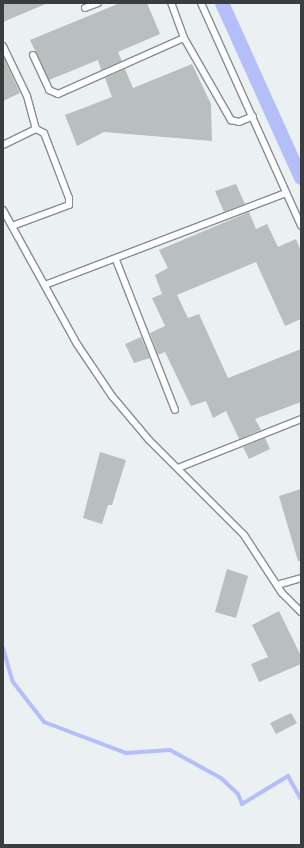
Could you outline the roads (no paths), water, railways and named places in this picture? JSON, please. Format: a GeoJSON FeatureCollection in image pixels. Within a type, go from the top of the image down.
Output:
{"type":"FeatureCollection","features":[{"type":"Feature","properties":{"kind":"lane"},"geometry":{"type":"LineString","coordinates":[[85,8],[98,3]]}},
{"type":"Feature","properties":{"kind":"lane"},"geometry":{"type":"LineString","coordinates":[[171,3],[184,38],[231,120],[239,122],[252,116]]}},
{"type":"Feature","properties":{"kind":"lane"},"geometry":{"type":"LineString","coordinates":[[201,3],[301,226]]}},
{"type":"Feature","properties":{"kind":"lane"},"geometry":{"type":"LineString","coordinates":[[34,55],[49,90],[58,94],[184,38]]}},
{"type":"Feature","properties":{"kind":"lane"},"geometry":{"type":"LineString","coordinates":[[3,46],[27,96],[36,129],[44,133],[69,205],[12,226]]}},
{"type":"Feature","properties":{"kind":"lane"},"geometry":{"type":"LineString","coordinates":[[3,145],[36,129]]}},
{"type":"Feature","properties":{"kind":"lane"},"geometry":{"type":"LineString","coordinates":[[45,285],[116,260],[286,194]]}},
{"type":"Feature","properties":{"kind":"lane"},"geometry":{"type":"LineString","coordinates":[[3,210],[77,344],[112,396],[178,468],[244,535],[277,585],[301,612]]}},
{"type":"Feature","properties":{"kind":"lane"},"geometry":{"type":"LineString","coordinates":[[116,260],[175,410]]}},
{"type":"Feature","properties":{"kind":"lane"},"geometry":{"type":"LineString","coordinates":[[178,468],[301,419]]}},
{"type":"Feature","properties":{"kind":"lane"},"geometry":{"type":"LineString","coordinates":[[277,585],[301,578]]}},
{"type":"Feature","properties":{"kind":"waterway"},"geometry":{"type":"LineString","coordinates":[[222,3],[301,178]]}},
{"type":"Feature","properties":{"kind":"waterway"},"geometry":{"type":"LineString","coordinates":[[3,648],[13,682],[44,722],[126,753],[170,750],[221,778],[238,794],[242,804],[288,776],[301,799]]}}]}
